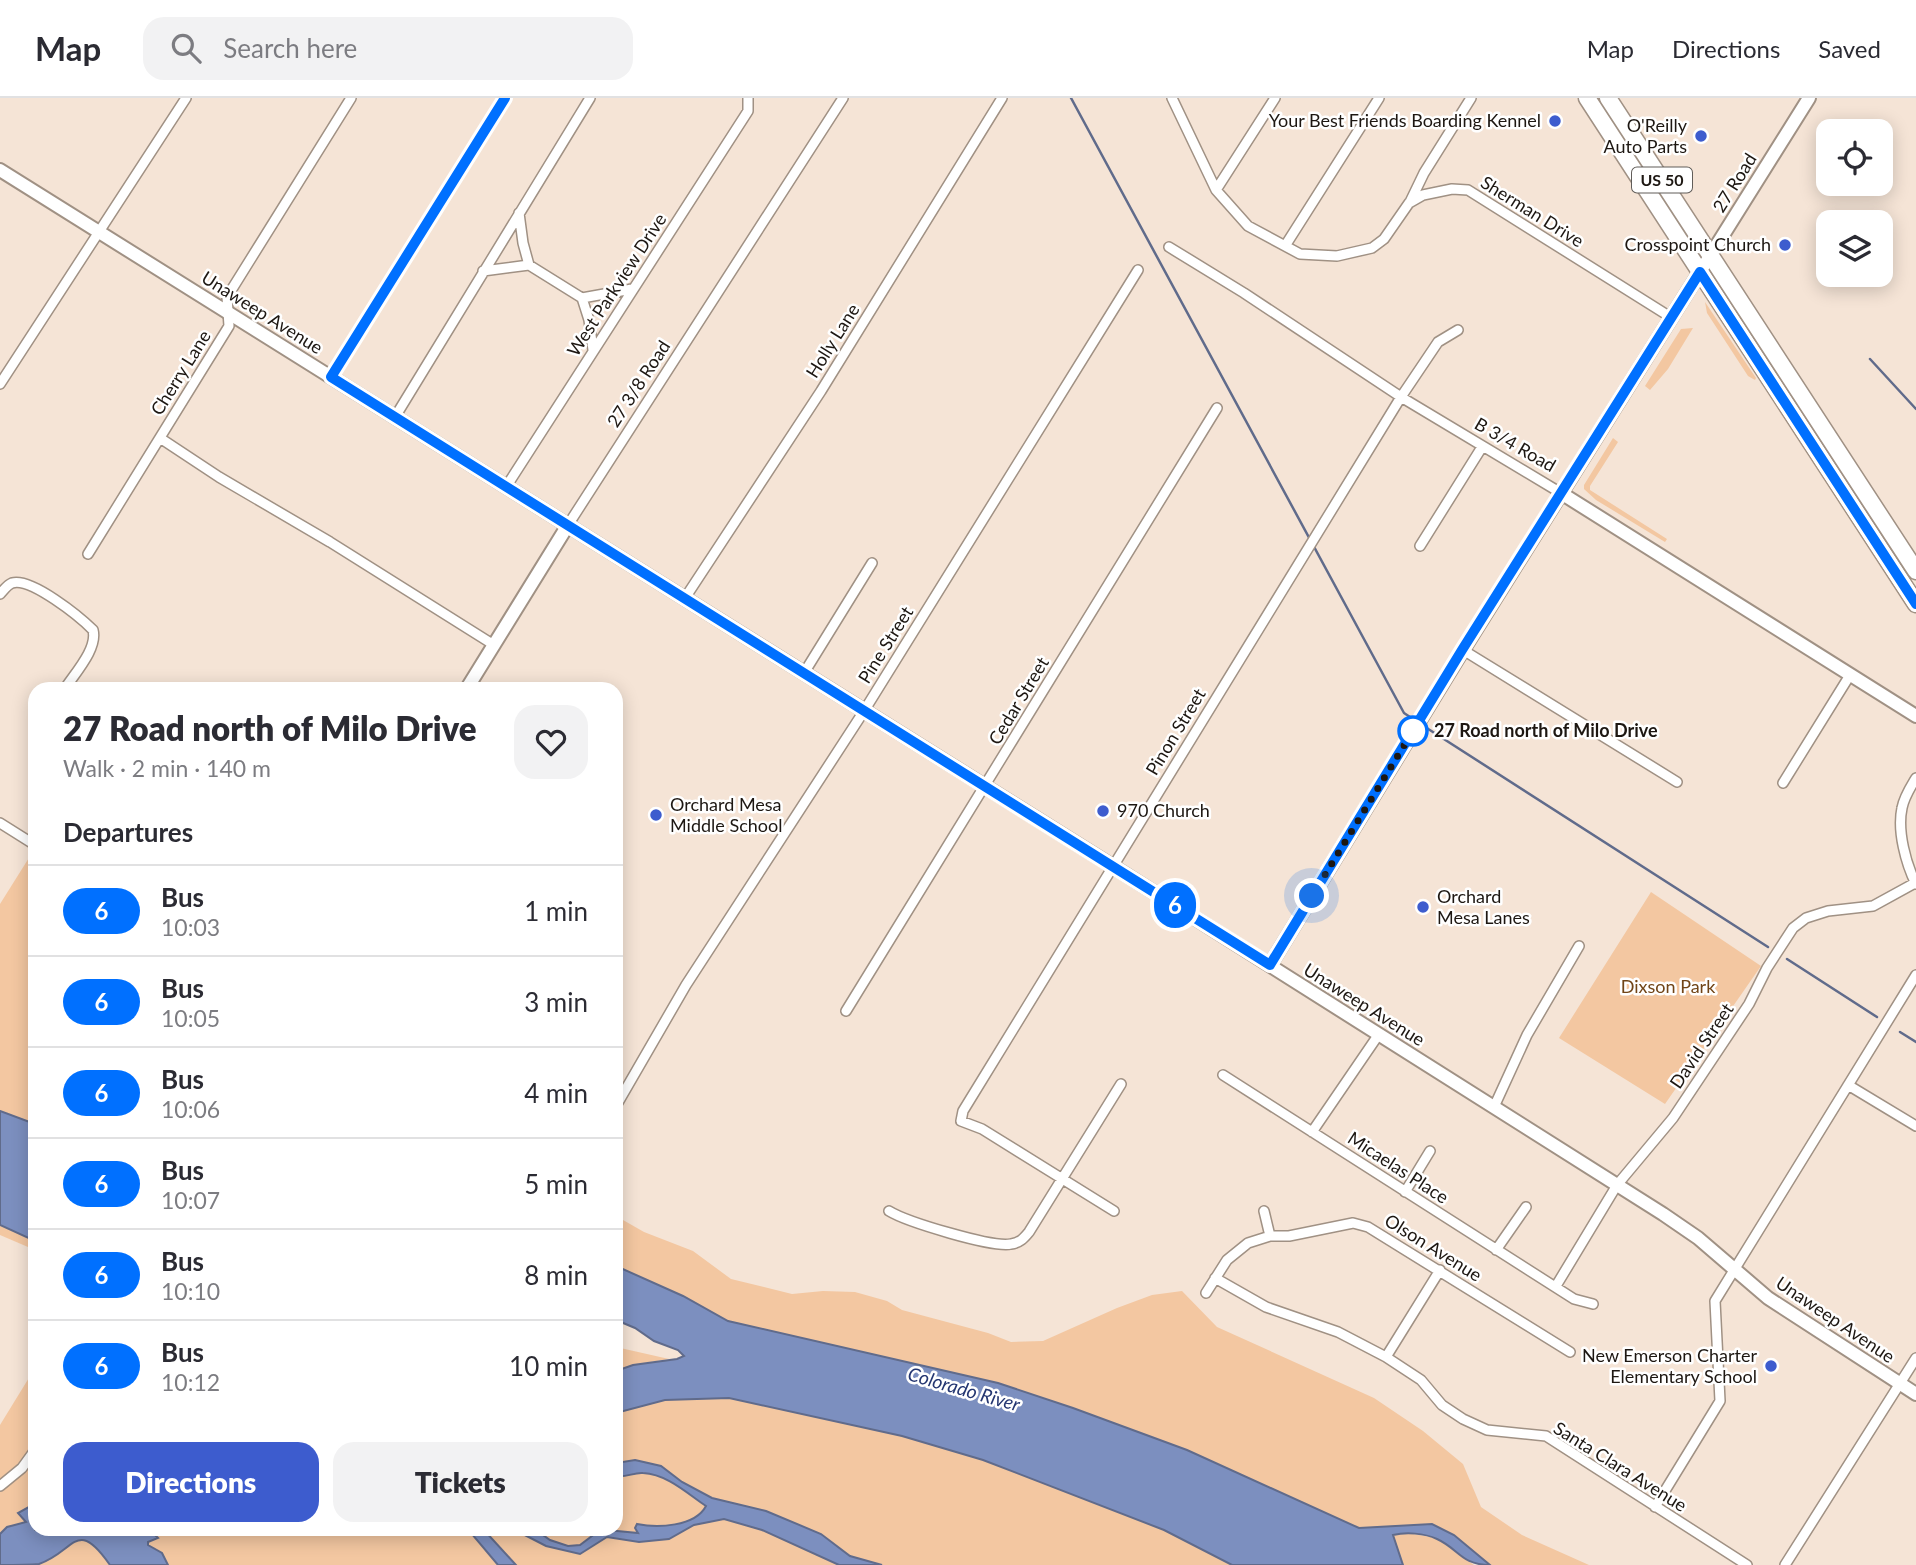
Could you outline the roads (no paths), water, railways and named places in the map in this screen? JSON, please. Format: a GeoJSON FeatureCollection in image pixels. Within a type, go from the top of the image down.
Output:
{"type":"FeatureCollection","features":[{"type":"Feature","properties":{"kind":"highway","name":"US 50"},"geometry":{"type":"LineString","coordinates":[[1587,98],[1916,604]]}},
{"type":"Feature","properties":{"kind":"highway","name":"US 50"},"geometry":{"type":"LineString","coordinates":[[1610,100],[1916,571]]}},
{"type":"Feature","properties":{"kind":"main road","name":"27 Road"},"geometry":{"type":"LineString","coordinates":[[1270,965],[1462,650],[1809,98]]}},
{"type":"Feature","properties":{"kind":"main road","name":"Unaweep Avenue"},"geometry":{"type":"LineString","coordinates":[[0,170],[1617,1185],[1698,1238],[1768,1298],[1916,1394]]}},
{"type":"Feature","properties":{"kind":"main road","name":"B 3/4 Road"},"geometry":{"type":"LineString","coordinates":[[1561,493],[1916,716]]}},
{"type":"Feature","properties":{"kind":"main road","name":"27 3/8 Road"},"geometry":{"type":"LineString","coordinates":[[471,682],[568,525]]}},
{"type":"Feature","properties":{"kind":"street"},"geometry":{"type":"LineString","coordinates":[[0,384],[186,98]]}},
{"type":"Feature","properties":{"kind":"street","name":"Cherry Lane"},"geometry":{"type":"LineString","coordinates":[[88,554],[229,326],[227,297],[351,98]]}},
{"type":"Feature","properties":{"kind":"street"},"geometry":{"type":"LineString","coordinates":[[331,377],[505,98]]}},
{"type":"Feature","properties":{"kind":"street"},"geometry":{"type":"LineString","coordinates":[[395,417],[590,98]]}},
{"type":"Feature","properties":{"kind":"street","name":"West Parkview Drive"},"geometry":{"type":"LineString","coordinates":[[506,487],[748,111],[748,98]]}},
{"type":"Feature","properties":{"kind":"street","name":"27 3/8 Road"},"geometry":{"type":"LineString","coordinates":[[568,525],[843,98]]}},
{"type":"Feature","properties":{"kind":"street","name":"Holly Lane"},"geometry":{"type":"LineString","coordinates":[[685,598],[821,391],[1002,98]]}},
{"type":"Feature","properties":{"kind":"street"},"geometry":{"type":"LineString","coordinates":[[1171,98],[1216,190],[1248,226],[1300,254],[1338,256],[1372,248],[1384,239],[1409,203],[1424,173],[1471,98]]}},
{"type":"Feature","properties":{"kind":"street"},"geometry":{"type":"LineString","coordinates":[[1216,190],[1275,98]]}},
{"type":"Feature","properties":{"kind":"street"},"geometry":{"type":"LineString","coordinates":[[1285,246],[1379,98]]}},
{"type":"Feature","properties":{"kind":"street","name":"Sherman Drive"},"geometry":{"type":"LineString","coordinates":[[1409,203],[1437,191],[1468,190],[1672,318]]}},
{"type":"Feature","properties":{"kind":"street"},"geometry":{"type":"LineString","coordinates":[[519,213],[529,265]]}},
{"type":"Feature","properties":{"kind":"street","name":"B 3/4 Road"},"geometry":{"type":"LineString","coordinates":[[1169,247],[1401,397],[1561,493]]}},
{"type":"Feature","properties":{"kind":"street"},"geometry":{"type":"LineString","coordinates":[[483,271],[529,265],[582,298],[589,320],[593,350]]}},
{"type":"Feature","properties":{"kind":"street","name":"Pine Street"},"geometry":{"type":"LineString","coordinates":[[623,1094],[686,985],[864,711],[1138,270]]}},
{"type":"Feature","properties":{"kind":"street"},"geometry":{"type":"LineString","coordinates":[[582,298],[632,289]]}},
{"type":"Feature","properties":{"kind":"street","name":"Pinon Street"},"geometry":{"type":"LineString","coordinates":[[1062,1178],[982,1129],[961,1121],[963,1111],[1401,397],[1438,342],[1458,330]]}},
{"type":"Feature","properties":{"kind":"street","name":"Cedar Street"},"geometry":{"type":"LineString","coordinates":[[846,1011],[1217,408]]}},
{"type":"Feature","properties":{"kind":"street"},"geometry":{"type":"LineString","coordinates":[[160,438],[494,645]]}},
{"type":"Feature","properties":{"kind":"street"},"geometry":{"type":"LineString","coordinates":[[1420,546],[1482,447]]}},
{"type":"Feature","properties":{"kind":"street"},"geometry":{"type":"LineString","coordinates":[[804,673],[872,563]]}},
{"type":"Feature","properties":{"kind":"street"},"geometry":{"type":"LineString","coordinates":[[0,594],[14,582],[22,582],[60,603],[93,630],[91,647],[69,682]]}},
{"type":"Feature","properties":{"kind":"street"},"geometry":{"type":"LineString","coordinates":[[1462,650],[1677,782]]}},
{"type":"Feature","properties":{"kind":"street"},"geometry":{"type":"LineString","coordinates":[[1783,783],[1850,675]]}},
{"type":"Feature","properties":{"kind":"street"},"geometry":{"type":"LineString","coordinates":[[1915,884],[1900,824],[1907,793],[1916,778]]}},
{"type":"Feature","properties":{"kind":"street"},"geometry":{"type":"LineString","coordinates":[[0,823],[28,841]]}},
{"type":"Feature","properties":{"kind":"street","name":"David Street"},"geometry":{"type":"LineString","coordinates":[[1556,1286],[1617,1185],[1673,1118],[1749,1004],[1767,968],[1793,928],[1806,918],[1828,911],[1873,906],[1915,884]]}},
{"type":"Feature","properties":{"kind":"street"},"geometry":{"type":"LineString","coordinates":[[1494,1107],[1527,1035],[1579,946]]}},
{"type":"Feature","properties":{"kind":"street"},"geometry":{"type":"LineString","coordinates":[[1655,1507],[1720,1401],[1715,1301],[1916,975]]}},
{"type":"Feature","properties":{"kind":"street"},"geometry":{"type":"LineString","coordinates":[[1312,1132],[1379,1034]]}},
{"type":"Feature","properties":{"kind":"street","name":"Micaelas Place"},"geometry":{"type":"LineString","coordinates":[[1223,1075],[1574,1299],[1592,1304]]}},
{"type":"Feature","properties":{"kind":"street"},"geometry":{"type":"LineString","coordinates":[[889,1212],[915,1224],[1004,1245],[1014,1244],[1029,1232],[1121,1084]]}},
{"type":"Feature","properties":{"kind":"street"},"geometry":{"type":"LineString","coordinates":[[1848,1085],[1916,1126]]}},
{"type":"Feature","properties":{"kind":"street"},"geometry":{"type":"LineString","coordinates":[[1405,1192],[1430,1151]]}},
{"type":"Feature","properties":{"kind":"street"},"geometry":{"type":"LineString","coordinates":[[1062,1178],[1114,1211]]}},
{"type":"Feature","properties":{"kind":"street"},"geometry":{"type":"LineString","coordinates":[[1496,1250],[1526,1207]]}},
{"type":"Feature","properties":{"kind":"street"},"geometry":{"type":"LineString","coordinates":[[1264,1211],[1270,1236]]}},
{"type":"Feature","properties":{"kind":"street","name":"Olson Avenue"},"geometry":{"type":"LineString","coordinates":[[1206,1293],[1227,1260],[1248,1243],[1270,1236],[1289,1236],[1353,1223],[1368,1227],[1570,1352]]}},
{"type":"Feature","properties":{"kind":"street"},"geometry":{"type":"LineString","coordinates":[[1386,1357],[1440,1270]]}},
{"type":"Feature","properties":{"kind":"street","name":"Santa Clara Avenue"},"geometry":{"type":"LineString","coordinates":[[1215,1278],[1266,1307],[1338,1332],[1386,1357],[1421,1380],[1442,1405],[1463,1419],[1487,1430],[1546,1436],[1747,1565]]}},
{"type":"Feature","properties":{"kind":"street"},"geometry":{"type":"LineString","coordinates":[[1785,1565],[1916,1358]]}},
{"type":"Feature","properties":{"kind":"street"},"geometry":{"type":"LineString","coordinates":[[0,1486],[28,1460]]}},
{"type":"Feature","properties":{"kind":"water"},"geometry":{"type":"Polygon","coordinates":[[[0,1111],[28,1121],[28,1238],[0,1225],[0,1111]]]}},
{"type":"Feature","properties":{"kind":"water","name":"Colorado River"},"geometry":{"type":"Polygon","coordinates":[[[623,1269],[683,1296],[728,1321],[998,1383],[1073,1408],[1187,1450],[1359,1528],[1432,1524],[1454,1535],[1490,1565],[1466,1559],[1432,1537],[1409,1533],[1393,1535],[1403,1565],[1232,1565],[1164,1530],[983,1460],[902,1436],[729,1398],[665,1400],[623,1411],[623,1369],[684,1356],[678,1350],[654,1341],[623,1323],[623,1269]]]}},
{"type":"Feature","properties":{"kind":"water"},"geometry":{"type":"Polygon","coordinates":[[[635,1460],[661,1466],[682,1482],[712,1498],[766,1511],[821,1534],[850,1556],[882,1565],[839,1565],[762,1530],[724,1519],[694,1525],[669,1539],[639,1542],[607,1537],[580,1554],[546,1546],[527,1536],[544,1536],[568,1546],[580,1545],[592,1536],[623,1536],[623,1532],[638,1533],[635,1528],[637,1524],[665,1526],[685,1522],[701,1513],[706,1506],[677,1485],[652,1474],[623,1476],[623,1462],[635,1460]]]}},
{"type":"Feature","properties":{"kind":"water"},"geometry":{"type":"Polygon","coordinates":[[[28,1508],[28,1536],[156,1536],[158,1538],[148,1542],[148,1545],[162,1553],[168,1565],[110,1565],[99,1550],[90,1542],[82,1540],[39,1564],[0,1565],[0,1534],[7,1527],[26,1522],[18,1513],[28,1508]]]}},
{"type":"Feature","properties":{"kind":"water"},"geometry":{"type":"Polygon","coordinates":[[[474,1536],[489,1536],[516,1565],[498,1565],[474,1536]]]}},
{"type":"Feature","properties":{"kind":"waterway"},"geometry":{"type":"LineString","coordinates":[[1071,98],[1404,713],[1416,721]]}},
{"type":"Feature","properties":{"kind":"waterway"},"geometry":{"type":"LineString","coordinates":[[1870,359],[1916,409]]}},
{"type":"Feature","properties":{"kind":"waterway"},"geometry":{"type":"LineString","coordinates":[[1422,725],[1768,947]]}},
{"type":"Feature","properties":{"kind":"waterway"},"geometry":{"type":"LineString","coordinates":[[1787,959],[1877,1017]]}},
{"type":"Feature","properties":{"kind":"waterway"},"geometry":{"type":"LineString","coordinates":[[1900,1032],[1916,1042]]}},
{"type":"Feature","properties":{"kind":"place","name":"Your Best Friends Boarding Kennel"},"geometry":{"type":"Point","coordinates":[1555,121]}},
{"type":"Feature","properties":{"kind":"place","name":"O'Reilly Auto Parts"},"geometry":{"type":"Point","coordinates":[1701,136]}},
{"type":"Feature","properties":{"kind":"place","name":"Crosspoint Church"},"geometry":{"type":"Point","coordinates":[1785,245]}},
{"type":"Feature","properties":{"kind":"place","name":"27 Road north of Milo Drive"},"geometry":{"type":"Point","coordinates":[1413,731]}},
{"type":"Feature","properties":{"kind":"place","name":"970 Church"},"geometry":{"type":"Point","coordinates":[1103,811]}},
{"type":"Feature","properties":{"kind":"place","name":"Orchard Mesa Middle School"},"geometry":{"type":"Point","coordinates":[656,815]}},
{"type":"Feature","properties":{"kind":"place","name":"Orchard Mesa Lanes"},"geometry":{"type":"Point","coordinates":[1423,907]}},
{"type":"Feature","properties":{"kind":"place","name":"New Emerson Charter Elementary School"},"geometry":{"type":"Point","coordinates":[1771,1366]}},
{"type":"Feature","properties":{"kind":"park label","name":"Dixson Park"},"geometry":{"type":"Point","coordinates":[1668,987]}}]}
